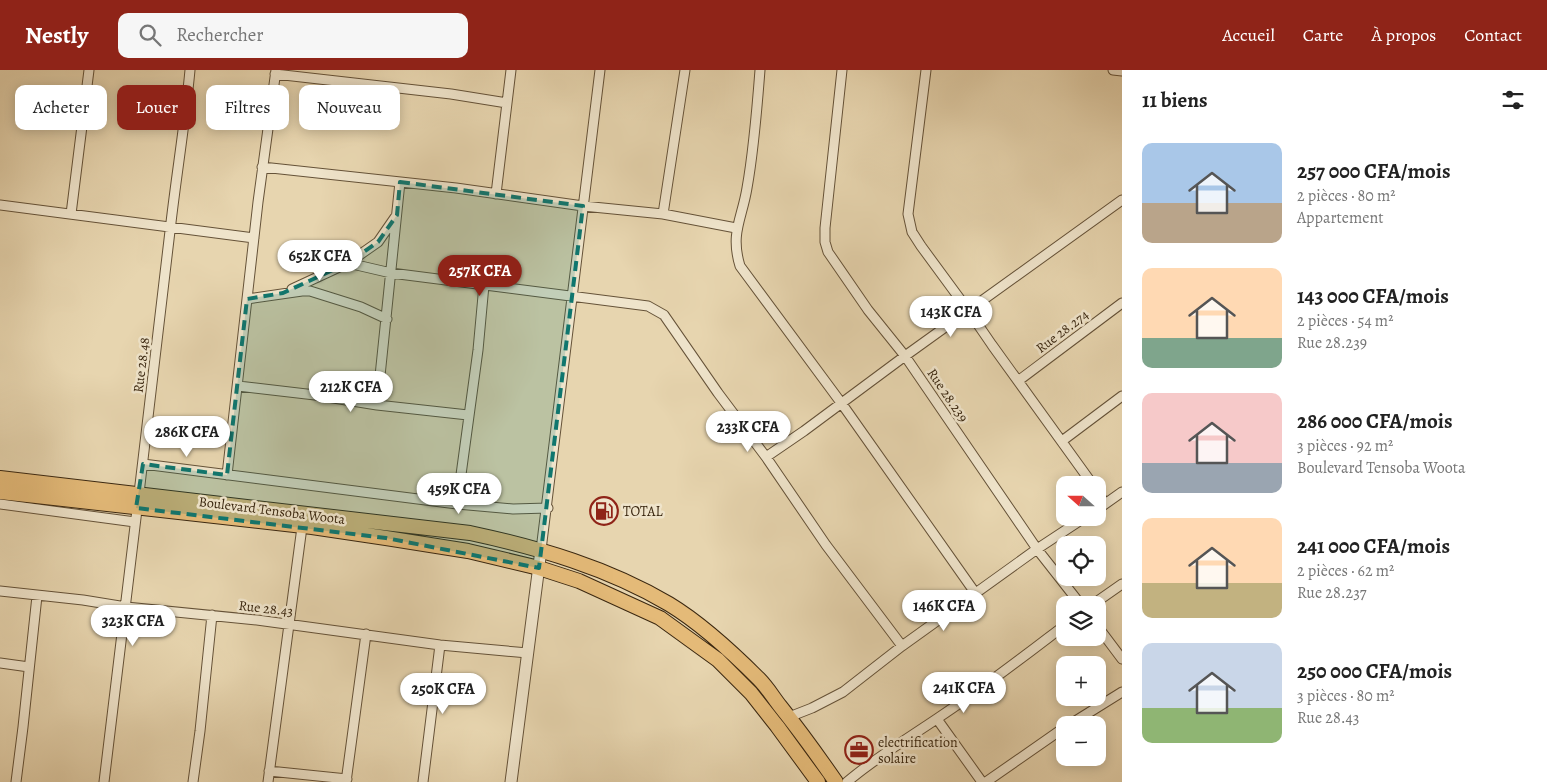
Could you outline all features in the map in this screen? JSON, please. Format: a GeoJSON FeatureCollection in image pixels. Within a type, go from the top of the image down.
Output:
{"type":"FeatureCollection","features":[{"type":"Feature","properties":{"kind":"main road","name":"Boulevard Tensoba Woota"},"geometry":{"type":"LineString","coordinates":[[0,478],[137,508],[470,534],[521,544],[585,564],[670,604],[726,648],[760,681],[789,717],[836,782]]}},
{"type":"Feature","properties":{"kind":"main road","name":"Boulevard Tensoba Woota"},"geometry":{"type":"LineString","coordinates":[[0,492],[302,526],[468,551],[539,568],[579,581],[660,618],[718,660],[751,693],[818,782]]}},
{"type":"Feature","properties":{"kind":"street"},"geometry":{"type":"LineString","coordinates":[[71,214],[89,70]]}},
{"type":"Feature","properties":{"kind":"street","name":"Rue 28.48"},"geometry":{"type":"LineString","coordinates":[[104,782],[190,70]]}},
{"type":"Feature","properties":{"kind":"street"},"geometry":{"type":"LineString","coordinates":[[496,194],[511,70]]}},
{"type":"Feature","properties":{"kind":"street"},"geometry":{"type":"LineString","coordinates":[[511,782],[548,508],[600,70]]}},
{"type":"Feature","properties":{"kind":"street"},"geometry":{"type":"LineString","coordinates":[[663,214],[684,70]]}},
{"type":"Feature","properties":{"kind":"street"},"geometry":{"type":"LineString","coordinates":[[760,70],[747,189],[736,228],[735,250],[740,266],[842,404],[976,594]]}},
{"type":"Feature","properties":{"kind":"street","name":"Rue 28.239"},"geometry":{"type":"LineString","coordinates":[[842,70],[825,228],[825,242],[828,252],[868,310],[905,356],[1037,549],[1074,596]]}},
{"type":"Feature","properties":{"kind":"street"},"geometry":{"type":"LineString","coordinates":[[926,70],[908,214],[912,232],[1087,476]]}},
{"type":"Feature","properties":{"kind":"street"},"geometry":{"type":"LineString","coordinates":[[1113,70],[1122,71]]}},
{"type":"Feature","properties":{"kind":"street"},"geometry":{"type":"LineString","coordinates":[[228,475],[262,167],[275,72],[451,94],[507,103]]}},
{"type":"Feature","properties":{"kind":"street"},"geometry":{"type":"LineString","coordinates":[[262,167],[663,214],[736,228]]}},
{"type":"Feature","properties":{"kind":"street"},"geometry":{"type":"LineString","coordinates":[[377,405],[400,182]]}},
{"type":"Feature","properties":{"kind":"street"},"geometry":{"type":"LineString","coordinates":[[766,457],[842,404],[968,310],[1122,200]]}},
{"type":"Feature","properties":{"kind":"street"},"geometry":{"type":"LineString","coordinates":[[0,205],[254,238]]}},
{"type":"Feature","properties":{"kind":"street"},"geometry":{"type":"LineString","coordinates":[[283,293],[348,263],[378,242],[397,215]]}},
{"type":"Feature","properties":{"kind":"street"},"geometry":{"type":"LineString","coordinates":[[348,263],[391,274],[648,306],[664,314],[718,394],[766,457],[826,545],[902,646]]}},
{"type":"Feature","properties":{"kind":"street"},"geometry":{"type":"LineString","coordinates":[[457,504],[478,350],[484,285]]}},
{"type":"Feature","properties":{"kind":"street"},"geometry":{"type":"LineString","coordinates":[[248,299],[310,291],[361,307],[387,318]]}},
{"type":"Feature","properties":{"kind":"street","name":"Rue 28.274"},"geometry":{"type":"LineString","coordinates":[[1018,381],[1122,304]]}},
{"type":"Feature","properties":{"kind":"street"},"geometry":{"type":"LineString","coordinates":[[238,386],[468,415]]}},
{"type":"Feature","properties":{"kind":"street"},"geometry":{"type":"LineString","coordinates":[[1062,441],[1122,396]]}},
{"type":"Feature","properties":{"kind":"street"},"geometry":{"type":"LineString","coordinates":[[143,464],[457,504],[513,509],[548,508]]}},
{"type":"Feature","properties":{"kind":"street"},"geometry":{"type":"LineString","coordinates":[[1106,503],[1122,492]]}},
{"type":"Feature","properties":{"kind":"street"},"geometry":{"type":"LineString","coordinates":[[0,504],[137,508]]}},
{"type":"Feature","properties":{"kind":"street"},"geometry":{"type":"LineString","coordinates":[[268,782],[302,526]]}},
{"type":"Feature","properties":{"kind":"street"},"geometry":{"type":"LineString","coordinates":[[789,717],[843,692],[902,646],[1072,526]]}},
{"type":"Feature","properties":{"kind":"street"},"geometry":{"type":"LineString","coordinates":[[1105,596],[1122,584]]}},
{"type":"Feature","properties":{"kind":"street","name":"Rue 28.43"},"geometry":{"type":"LineString","coordinates":[[0,591],[83,600],[126,607],[212,615],[440,645],[528,653]]}},
{"type":"Feature","properties":{"kind":"street"},"geometry":{"type":"LineString","coordinates":[[16,782],[37,596]]}},
{"type":"Feature","properties":{"kind":"street"},"geometry":{"type":"LineString","coordinates":[[193,782],[212,615]]}},
{"type":"Feature","properties":{"kind":"street"},"geometry":{"type":"LineString","coordinates":[[847,782],[868,765],[1014,665],[1056,632]]}},
{"type":"Feature","properties":{"kind":"street"},"geometry":{"type":"LineString","coordinates":[[269,771],[347,781],[366,634]]}},
{"type":"Feature","properties":{"kind":"street"},"geometry":{"type":"LineString","coordinates":[[1106,638],[1122,659]]}},
{"type":"Feature","properties":{"kind":"street"},"geometry":{"type":"LineString","coordinates":[[424,782],[440,645]]}},
{"type":"Feature","properties":{"kind":"street"},"geometry":{"type":"LineString","coordinates":[[0,663],[29,666]]}},
{"type":"Feature","properties":{"kind":"street"},"geometry":{"type":"LineString","coordinates":[[1083,716],[1122,692]]}},
{"type":"Feature","properties":{"kind":"street"},"geometry":{"type":"LineString","coordinates":[[937,719],[984,782],[1056,733]]}},
{"type":"Feature","properties":{"kind":"highlighted area"},"geometry":{"type":"Polygon","coordinates":[[[400,182],[583,206],[539,568],[386,538],[136,508],[143,464],[227,475],[247,299],[283,293],[348,263],[378,242],[397,215],[400,182]]]}},
{"type":"Feature","properties":{"kind":"place","name":"TOTAL"},"geometry":{"type":"Point","coordinates":[604,511]}},
{"type":"Feature","properties":{"kind":"place","name":"electrification solaire"},"geometry":{"type":"Point","coordinates":[859,750]}}]}
